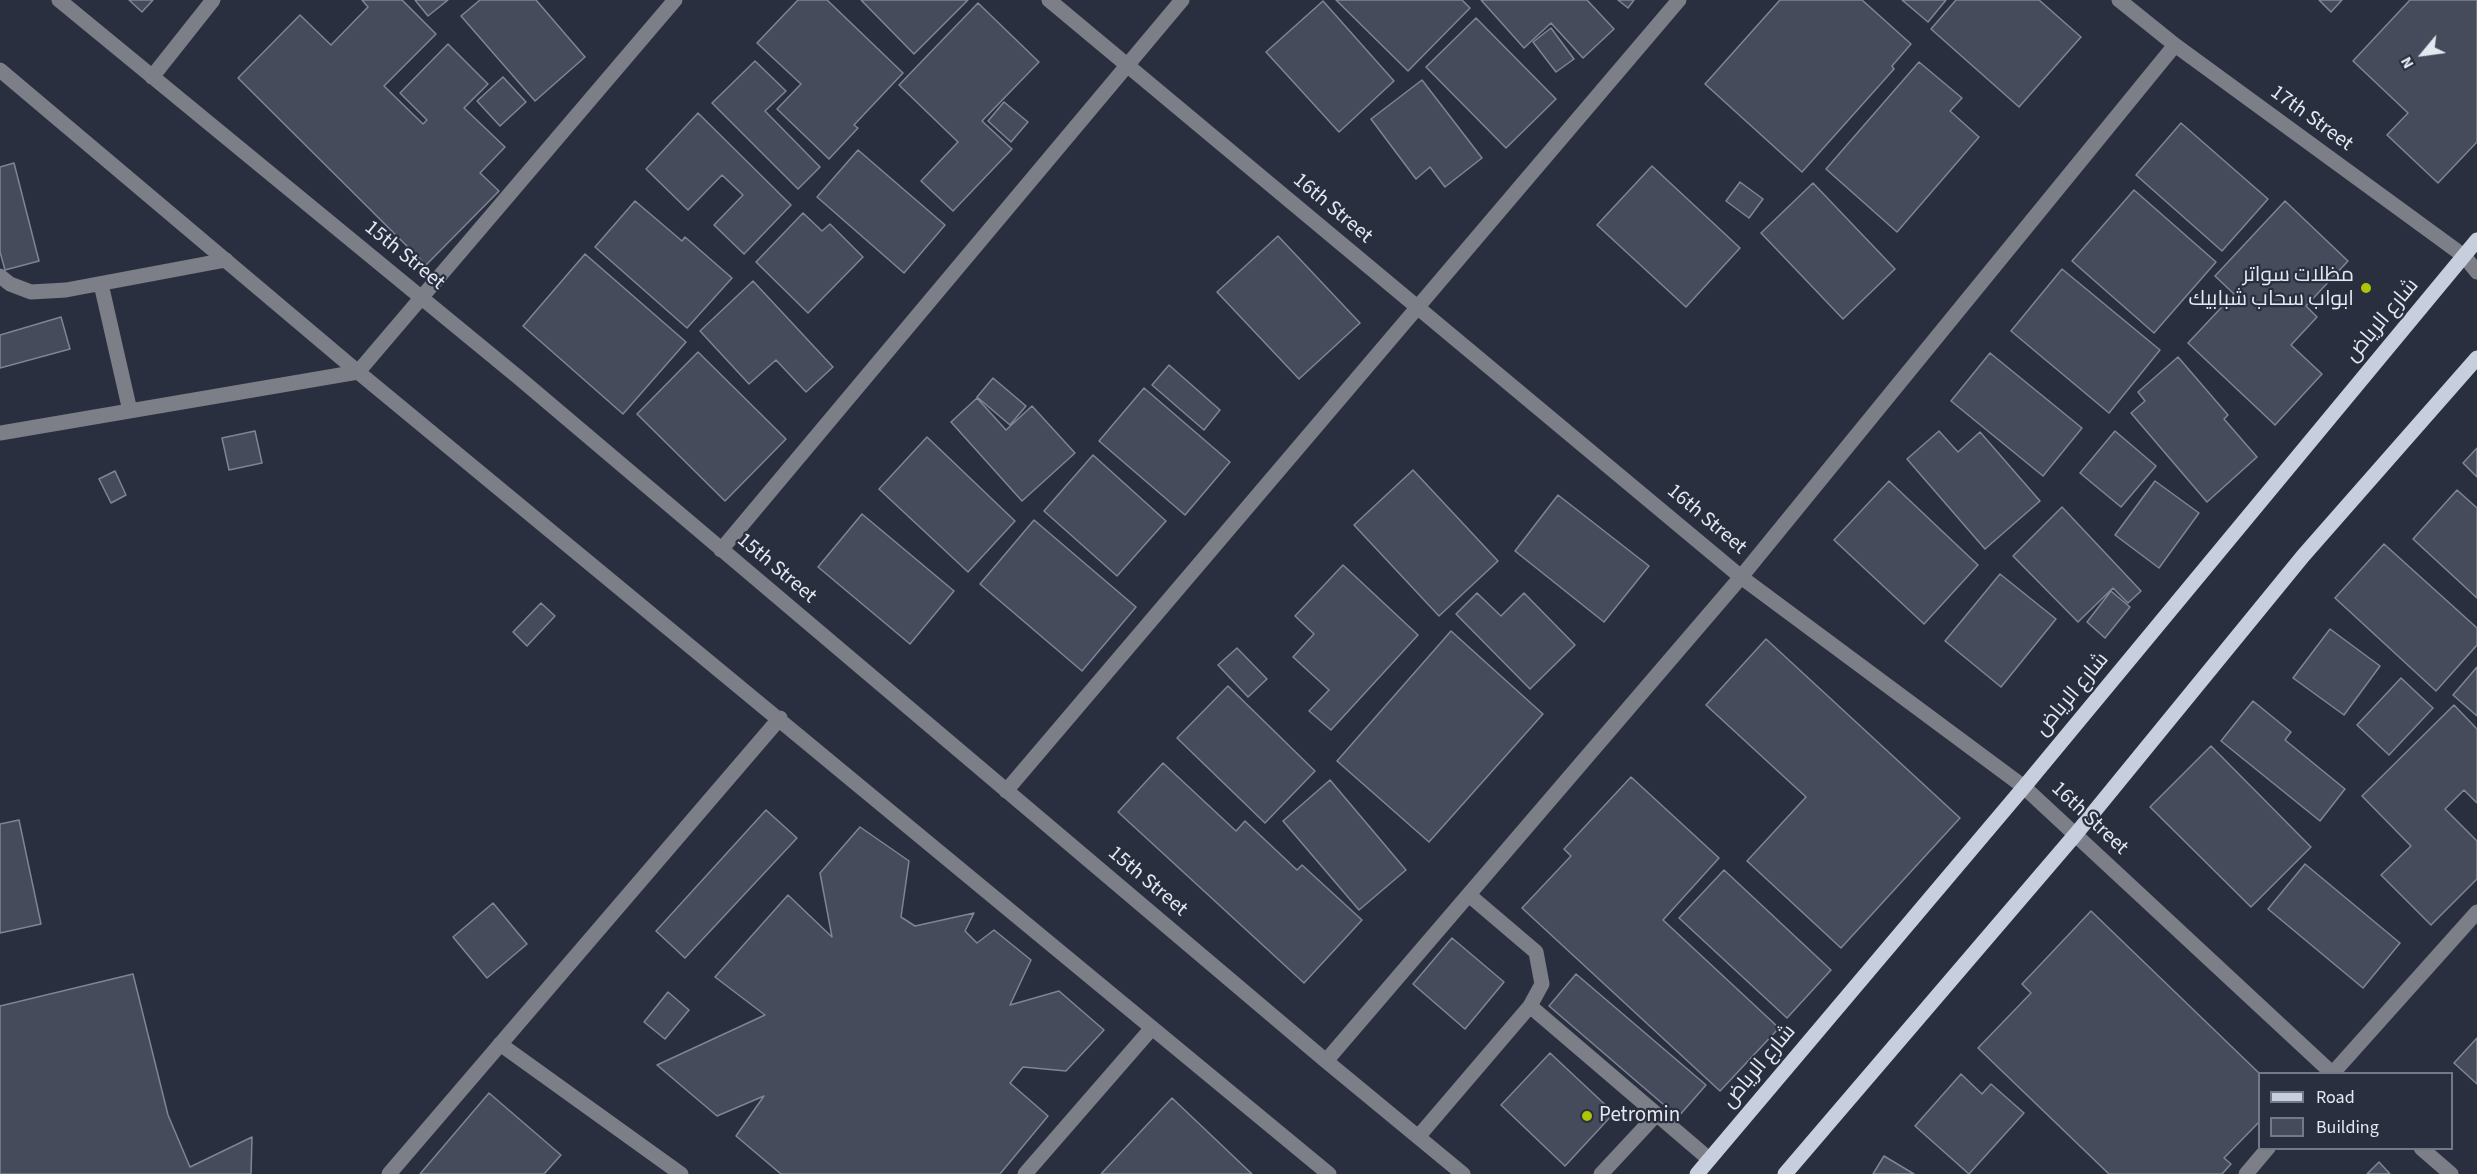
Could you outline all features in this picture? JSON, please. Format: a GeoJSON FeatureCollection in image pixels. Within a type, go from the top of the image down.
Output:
{"type":"FeatureCollection","features":[{"type":"Feature","properties":{"kind":"main road","name":"شارع الرياض"},"geometry":{"type":"LineString","coordinates":[[1697,1174],[2024,787],[2477,240]]}},
{"type":"Feature","properties":{"kind":"main road"},"geometry":{"type":"LineString","coordinates":[[1785,1174],[2075,835],[2303,556],[2477,358]]}},
{"type":"Feature","properties":{"kind":"street","name":"15th Street"},"geometry":{"type":"LineString","coordinates":[[59,0],[422,298],[1463,1174]]}},
{"type":"Feature","properties":{"kind":"street"},"geometry":{"type":"LineString","coordinates":[[152,77],[213,0]]}},
{"type":"Feature","properties":{"kind":"street"},"geometry":{"type":"LineString","coordinates":[[0,433],[358,372],[675,0]]}},
{"type":"Feature","properties":{"kind":"street","name":"16th Street"},"geometry":{"type":"LineString","coordinates":[[1049,0],[1742,577],[2024,787],[2331,1072]]}},
{"type":"Feature","properties":{"kind":"street"},"geometry":{"type":"LineString","coordinates":[[721,550],[1182,0]]}},
{"type":"Feature","properties":{"kind":"street"},"geometry":{"type":"LineString","coordinates":[[1006,791],[1679,0]]}},
{"type":"Feature","properties":{"kind":"street","name":"17th Street"},"geometry":{"type":"LineString","coordinates":[[2119,0],[2175,45],[2464,256],[2477,272]]}},
{"type":"Feature","properties":{"kind":"street"},"geometry":{"type":"LineString","coordinates":[[1326,1061],[1742,577],[2175,45]]}},
{"type":"Feature","properties":{"kind":"street"},"geometry":{"type":"LineString","coordinates":[[0,70],[358,372],[780,718],[1329,1174]]}},
{"type":"Feature","properties":{"kind":"street"},"geometry":{"type":"LineString","coordinates":[[0,276],[10,284],[31,292],[66,290],[226,260]]}},
{"type":"Feature","properties":{"kind":"street"},"geometry":{"type":"LineString","coordinates":[[101,284],[130,411]]}},
{"type":"Feature","properties":{"kind":"street"},"geometry":{"type":"LineString","coordinates":[[389,1174],[780,718]]}},
{"type":"Feature","properties":{"kind":"street"},"geometry":{"type":"LineString","coordinates":[[1418,1137],[1530,1006],[1542,984],[1536,952],[1470,895]]}},
{"type":"Feature","properties":{"kind":"street"},"geometry":{"type":"LineString","coordinates":[[2333,1072],[2477,912]]}},
{"type":"Feature","properties":{"kind":"street"},"geometry":{"type":"LineString","coordinates":[[1530,1006],[1709,1160]]}},
{"type":"Feature","properties":{"kind":"street"},"geometry":{"type":"LineString","coordinates":[[1025,1174],[1152,1028]]}},
{"type":"Feature","properties":{"kind":"street"},"geometry":{"type":"LineString","coordinates":[[500,1044],[681,1174]]}},
{"type":"Feature","properties":{"kind":"street"},"geometry":{"type":"LineString","coordinates":[[1601,1174],[1656,1114]]}},
{"type":"Feature","properties":{"kind":"street"},"geometry":{"type":"LineString","coordinates":[[2246,1174],[2267,1150]]}},
{"type":"Feature","properties":{"kind":"street"},"geometry":{"type":"LineString","coordinates":[[2422,1150],[2451,1174]]}},
{"type":"Feature","properties":{"kind":"building"},"geometry":{"type":"Polygon","coordinates":[[[129,0],[153,0],[142,12],[129,0]]]}},
{"type":"Feature","properties":{"kind":"building"},"geometry":{"type":"Polygon","coordinates":[[[362,0],[402,0],[436,34],[384,86],[423,124],[427,120],[400,93],[448,44],[488,84],[464,108],[505,147],[480,173],[499,191],[426,265],[238,78],[300,15],[331,45],[368,7],[362,0]]]}},
{"type":"Feature","properties":{"kind":"building"},"geometry":{"type":"Polygon","coordinates":[[[415,0],[448,0],[428,16],[415,0]]]}},
{"type":"Feature","properties":{"kind":"building"},"geometry":{"type":"Polygon","coordinates":[[[480,0],[536,0],[585,57],[535,101],[461,16],[480,0]]]}},
{"type":"Feature","properties":{"kind":"building"},"geometry":{"type":"Polygon","coordinates":[[[798,0],[827,0],[903,73],[854,125],[858,128],[829,159],[777,109],[801,84],[757,43],[798,0]]]}},
{"type":"Feature","properties":{"kind":"building"},"geometry":{"type":"Polygon","coordinates":[[[861,0],[968,0],[914,54],[861,0]]]}},
{"type":"Feature","properties":{"kind":"building"},"geometry":{"type":"Polygon","coordinates":[[[1336,0],[1462,0],[1470,8],[1408,71],[1336,0]]]}},
{"type":"Feature","properties":{"kind":"building"},"geometry":{"type":"Polygon","coordinates":[[[1481,0],[1587,0],[1614,29],[1583,58],[1551,23],[1524,48],[1481,0]]]}},
{"type":"Feature","properties":{"kind":"building"},"geometry":{"type":"Polygon","coordinates":[[[1618,0],[1634,0],[1628,8],[1618,0]]]}},
{"type":"Feature","properties":{"kind":"building"},"geometry":{"type":"Polygon","coordinates":[[[1780,0],[1862,0],[1911,44],[1892,66],[1894,69],[1802,172],[1705,84],[1780,0]]]}},
{"type":"Feature","properties":{"kind":"building"},"geometry":{"type":"Polygon","coordinates":[[[1902,0],[1946,0],[1928,22],[1902,0]]]}},
{"type":"Feature","properties":{"kind":"building"},"geometry":{"type":"Polygon","coordinates":[[[1956,0],[2039,0],[2081,37],[2019,107],[1931,29],[1956,0]]]}},
{"type":"Feature","properties":{"kind":"building"},"geometry":{"type":"Polygon","coordinates":[[[2319,0],[2342,0],[2331,12],[2319,0]]]}},
{"type":"Feature","properties":{"kind":"building"},"geometry":{"type":"Polygon","coordinates":[[[2410,0],[2477,0],[2477,142],[2438,183],[2387,135],[2408,113],[2353,61],[2410,0]]]}},
{"type":"Feature","properties":{"kind":"building"},"geometry":{"type":"Polygon","coordinates":[[[1323,1],[1394,81],[1339,132],[1266,52],[1323,1]]]}},
{"type":"Feature","properties":{"kind":"building"},"geometry":{"type":"Polygon","coordinates":[[[978,3],[1039,62],[982,121],[1012,149],[953,211],[921,181],[958,142],[899,85],[978,3]]]}},
{"type":"Feature","properties":{"kind":"building"},"geometry":{"type":"Polygon","coordinates":[[[1476,18],[1556,99],[1506,148],[1426,67],[1476,18]]]}},
{"type":"Feature","properties":{"kind":"building"},"geometry":{"type":"Polygon","coordinates":[[[1551,28],[1574,59],[1556,72],[1533,42],[1551,28]]]}},
{"type":"Feature","properties":{"kind":"building"},"geometry":{"type":"Polygon","coordinates":[[[755,61],[786,91],[765,111],[820,167],[798,189],[712,103],[755,61]]]}},
{"type":"Feature","properties":{"kind":"building"},"geometry":{"type":"Polygon","coordinates":[[[1919,62],[1962,98],[1950,111],[1979,137],[1897,232],[1826,169],[1919,62]]]}},
{"type":"Feature","properties":{"kind":"building"},"geometry":{"type":"Polygon","coordinates":[[[503,77],[526,102],[500,126],[477,101],[503,77]]]}},
{"type":"Feature","properties":{"kind":"building"},"geometry":{"type":"Polygon","coordinates":[[[1422,80],[1482,158],[1445,187],[1430,167],[1416,179],[1371,119],[1422,80]]]}},
{"type":"Feature","properties":{"kind":"building"},"geometry":{"type":"Polygon","coordinates":[[[1004,102],[1028,122],[1011,142],[988,121],[1004,102]]]}},
{"type":"Feature","properties":{"kind":"building"},"geometry":{"type":"Polygon","coordinates":[[[698,113],[791,205],[744,254],[714,225],[743,195],[722,175],[688,210],[646,169],[698,113]]]}},
{"type":"Feature","properties":{"kind":"building"},"geometry":{"type":"Polygon","coordinates":[[[2181,123],[2268,199],[2222,251],[2136,175],[2181,123]]]}},
{"type":"Feature","properties":{"kind":"building"},"geometry":{"type":"Polygon","coordinates":[[[858,150],[945,225],[904,273],[817,197],[858,150]]]}},
{"type":"Feature","properties":{"kind":"building"},"geometry":{"type":"Polygon","coordinates":[[[14,163],[39,261],[5,270],[0,252],[0,167],[14,163]]]}},
{"type":"Feature","properties":{"kind":"building"},"geometry":{"type":"Polygon","coordinates":[[[1652,166],[1740,248],[1686,307],[1597,225],[1652,166]]]}},
{"type":"Feature","properties":{"kind":"building"},"geometry":{"type":"Polygon","coordinates":[[[1740,182],[1763,199],[1749,218],[1726,201],[1740,182]]]}},
{"type":"Feature","properties":{"kind":"building"},"geometry":{"type":"Polygon","coordinates":[[[1813,183],[1895,269],[1843,319],[1761,233],[1813,183]]]}},
{"type":"Feature","properties":{"kind":"building"},"geometry":{"type":"Polygon","coordinates":[[[2134,190],[2216,262],[2154,333],[2072,261],[2134,190]]]}},
{"type":"Feature","properties":{"kind":"building"},"geometry":{"type":"Polygon","coordinates":[[[635,201],[682,241],[685,237],[732,278],[687,328],[595,247],[635,201]]]}},
{"type":"Feature","properties":{"kind":"building"},"geometry":{"type":"Polygon","coordinates":[[[2285,201],[2348,261],[2306,306],[2317,317],[2291,345],[2322,374],[2275,425],[2188,343],[2234,294],[2215,276],[2285,201]]]}},
{"type":"Feature","properties":{"kind":"building"},"geometry":{"type":"Polygon","coordinates":[[[803,213],[822,231],[830,224],[863,257],[808,313],[756,262],[803,213]]]}},
{"type":"Feature","properties":{"kind":"building"},"geometry":{"type":"Polygon","coordinates":[[[1278,236],[1360,323],[1299,379],[1217,292],[1278,236]]]}},
{"type":"Feature","properties":{"kind":"building"},"geometry":{"type":"Polygon","coordinates":[[[585,254],[686,342],[623,414],[523,326],[585,254]]]}},
{"type":"Feature","properties":{"kind":"building"},"geometry":{"type":"Polygon","coordinates":[[[2062,269],[2160,350],[2109,413],[2011,331],[2062,269]]]}},
{"type":"Feature","properties":{"kind":"building"},"geometry":{"type":"Polygon","coordinates":[[[753,281],[833,367],[806,392],[776,360],[749,384],[700,331],[753,281]]]}},
{"type":"Feature","properties":{"kind":"building"},"geometry":{"type":"Polygon","coordinates":[[[61,317],[70,349],[0,368],[0,335],[61,317]]]}},
{"type":"Feature","properties":{"kind":"building"},"geometry":{"type":"Polygon","coordinates":[[[698,352],[786,439],[725,501],[637,414],[698,352]]]}},
{"type":"Feature","properties":{"kind":"building"},"geometry":{"type":"Polygon","coordinates":[[[1990,353],[2082,428],[2043,476],[1951,401],[1990,353]]]}},
{"type":"Feature","properties":{"kind":"building"},"geometry":{"type":"Polygon","coordinates":[[[2178,357],[2228,415],[2224,419],[2257,457],[2207,502],[2131,413],[2145,401],[2138,392],[2178,357]]]}},
{"type":"Feature","properties":{"kind":"building"},"geometry":{"type":"Polygon","coordinates":[[[1169,365],[1220,410],[1204,430],[1152,385],[1169,365]]]}},
{"type":"Feature","properties":{"kind":"building"},"geometry":{"type":"Polygon","coordinates":[[[993,378],[1026,406],[1010,425],[977,397],[993,378]]]}},
{"type":"Feature","properties":{"kind":"building"},"geometry":{"type":"Polygon","coordinates":[[[1144,388],[1230,462],[1185,515],[1099,441],[1144,388]]]}},
{"type":"Feature","properties":{"kind":"building"},"geometry":{"type":"Polygon","coordinates":[[[977,398],[1006,430],[1032,406],[1075,453],[1022,501],[951,422],[977,398]]]}},
{"type":"Feature","properties":{"kind":"building"},"geometry":{"type":"Polygon","coordinates":[[[255,431],[262,463],[229,470],[222,438],[255,431]]]}},
{"type":"Feature","properties":{"kind":"building"},"geometry":{"type":"Polygon","coordinates":[[[1939,431],[1958,452],[1980,432],[2040,501],[1985,549],[1907,459],[1939,431]]]}},
{"type":"Feature","properties":{"kind":"building"},"geometry":{"type":"Polygon","coordinates":[[[2115,431],[2156,466],[2121,507],[2080,473],[2115,431]]]}},
{"type":"Feature","properties":{"kind":"building"},"geometry":{"type":"Polygon","coordinates":[[[927,437],[1015,521],[968,572],[879,489],[927,437]]]}},
{"type":"Feature","properties":{"kind":"building"},"geometry":{"type":"Polygon","coordinates":[[[2477,448],[2477,477],[2463,463],[2477,448]]]}},
{"type":"Feature","properties":{"kind":"building"},"geometry":{"type":"Polygon","coordinates":[[[1093,455],[1166,521],[1117,576],[1044,511],[1093,455]]]}},
{"type":"Feature","properties":{"kind":"building"},"geometry":{"type":"Polygon","coordinates":[[[1413,470],[1498,561],[1439,616],[1354,525],[1413,470]]]}},
{"type":"Feature","properties":{"kind":"building"},"geometry":{"type":"Polygon","coordinates":[[[115,471],[126,495],[111,503],[99,479],[115,471]]]}},
{"type":"Feature","properties":{"kind":"building"},"geometry":{"type":"Polygon","coordinates":[[[1889,481],[1978,565],[1924,624],[1834,540],[1889,481]]]}},
{"type":"Feature","properties":{"kind":"building"},"geometry":{"type":"Polygon","coordinates":[[[2155,481],[2199,513],[2159,568],[2115,535],[2155,481]]]}},
{"type":"Feature","properties":{"kind":"building"},"geometry":{"type":"Polygon","coordinates":[[[2457,490],[2477,508],[2477,598],[2413,539],[2457,490]]]}},
{"type":"Feature","properties":{"kind":"building"},"geometry":{"type":"Polygon","coordinates":[[[1558,495],[1649,566],[1604,622],[1515,551],[1558,495]]]}},
{"type":"Feature","properties":{"kind":"building"},"geometry":{"type":"Polygon","coordinates":[[[2062,507],[2141,591],[2128,603],[2113,588],[2078,622],[2013,556],[2062,507]]]}},
{"type":"Feature","properties":{"kind":"building"},"geometry":{"type":"Polygon","coordinates":[[[862,514],[954,591],[910,644],[818,567],[862,514]]]}},
{"type":"Feature","properties":{"kind":"building"},"geometry":{"type":"Polygon","coordinates":[[[1034,520],[1136,607],[1082,671],[980,584],[1034,520]]]}},
{"type":"Feature","properties":{"kind":"building"},"geometry":{"type":"Polygon","coordinates":[[[2384,544],[2477,628],[2477,645],[2436,691],[2335,598],[2384,544]]]}},
{"type":"Feature","properties":{"kind":"building"},"geometry":{"type":"Polygon","coordinates":[[[1343,565],[1418,635],[1331,730],[1309,711],[1329,690],[1293,657],[1314,634],[1295,616],[1343,565]]]}},
{"type":"Feature","properties":{"kind":"building"},"geometry":{"type":"Polygon","coordinates":[[[2000,574],[2056,619],[2001,687],[1945,641],[2000,574]]]}},
{"type":"Feature","properties":{"kind":"building"},"geometry":{"type":"Polygon","coordinates":[[[2111,591],[2130,607],[2105,638],[2087,622],[2111,591]]]}},
{"type":"Feature","properties":{"kind":"building"},"geometry":{"type":"Polygon","coordinates":[[[1477,593],[1501,616],[1524,593],[1575,645],[1530,689],[1456,614],[1477,593]]]}},
{"type":"Feature","properties":{"kind":"building"},"geometry":{"type":"Polygon","coordinates":[[[541,603],[555,616],[527,646],[513,632],[541,603]]]}},
{"type":"Feature","properties":{"kind":"building"},"geometry":{"type":"Polygon","coordinates":[[[2330,629],[2380,666],[2344,715],[2293,678],[2330,629]]]}},
{"type":"Feature","properties":{"kind":"building"},"geometry":{"type":"Polygon","coordinates":[[[1451,631],[1543,714],[1429,842],[1337,761],[1451,631]]]}},
{"type":"Feature","properties":{"kind":"building"},"geometry":{"type":"Polygon","coordinates":[[[1766,639],[1960,818],[1841,948],[1747,861],[1806,797],[1706,705],[1766,639]]]}},
{"type":"Feature","properties":{"kind":"building"},"geometry":{"type":"Polygon","coordinates":[[[1237,648],[1267,679],[1248,697],[1218,665],[1237,648]]]}},
{"type":"Feature","properties":{"kind":"building"},"geometry":{"type":"Polygon","coordinates":[[[2477,667],[2477,716],[2453,695],[2477,667]]]}},
{"type":"Feature","properties":{"kind":"building"},"geometry":{"type":"Polygon","coordinates":[[[2401,678],[2433,708],[2389,755],[2357,725],[2401,678]]]}},
{"type":"Feature","properties":{"kind":"building"},"geometry":{"type":"Polygon","coordinates":[[[1228,686],[1315,771],[1265,823],[1177,738],[1228,686]]]}},
{"type":"Feature","properties":{"kind":"building"},"geometry":{"type":"Polygon","coordinates":[[[2253,701],[2291,732],[2285,740],[2345,789],[2320,821],[2221,741],[2253,701]]]}},
{"type":"Feature","properties":{"kind":"building"},"geometry":{"type":"Polygon","coordinates":[[[2454,705],[2477,729],[2477,803],[2464,790],[2445,809],[2477,841],[2477,879],[2431,925],[2381,875],[2411,846],[2362,796],[2454,705]]]}},
{"type":"Feature","properties":{"kind":"building"},"geometry":{"type":"Polygon","coordinates":[[[2211,746],[2311,847],[2251,907],[2150,807],[2211,746]]]}},
{"type":"Feature","properties":{"kind":"building"},"geometry":{"type":"Polygon","coordinates":[[[1163,763],[1236,831],[1245,821],[1297,870],[1302,865],[1362,920],[1304,983],[1118,812],[1163,763]]]}},
{"type":"Feature","properties":{"kind":"building"},"geometry":{"type":"Polygon","coordinates":[[[1631,777],[1719,858],[1663,920],[1779,1028],[1720,1091],[1522,908],[1571,856],[1564,849],[1631,777]]]}},
{"type":"Feature","properties":{"kind":"building"},"geometry":{"type":"Polygon","coordinates":[[[1330,780],[1406,870],[1359,910],[1283,821],[1330,780]]]}},
{"type":"Feature","properties":{"kind":"building"},"geometry":{"type":"Polygon","coordinates":[[[766,810],[797,838],[685,958],[656,931],[766,810]]]}},
{"type":"Feature","properties":{"kind":"building"},"geometry":{"type":"Polygon","coordinates":[[[19,820],[41,924],[0,933],[0,824],[19,820]]]}},
{"type":"Feature","properties":{"kind":"building"},"geometry":{"type":"Polygon","coordinates":[[[860,827],[909,861],[901,917],[915,926],[974,913],[965,931],[977,943],[994,930],[1031,960],[1010,1005],[1059,991],[1104,1030],[1066,1071],[1023,1067],[1010,1083],[1048,1116],[1000,1174],[781,1174],[736,1136],[764,1096],[717,1116],[657,1065],[765,1015],[715,977],[788,895],[832,937],[820,873],[860,827]]]}},
{"type":"Feature","properties":{"kind":"building"},"geometry":{"type":"Polygon","coordinates":[[[2305,864],[2400,943],[2363,988],[2268,909],[2305,864]]]}},
{"type":"Feature","properties":{"kind":"building"},"geometry":{"type":"Polygon","coordinates":[[[1724,870],[1831,970],[1787,1018],[1679,918],[1724,870]]]}},
{"type":"Feature","properties":{"kind":"building"},"geometry":{"type":"Polygon","coordinates":[[[493,903],[527,944],[487,978],[453,937],[493,903]]]}},
{"type":"Feature","properties":{"kind":"building"},"geometry":{"type":"Polygon","coordinates":[[[2091,911],[2258,1072],[2258,1123],[2224,1158],[2231,1164],[2222,1174],[2109,1174],[1978,1048],[2031,993],[2022,984],[2091,911]]]}},
{"type":"Feature","properties":{"kind":"building"},"geometry":{"type":"Polygon","coordinates":[[[1452,938],[1504,982],[1465,1029],[1413,984],[1452,938]]]}},
{"type":"Feature","properties":{"kind":"building"},"geometry":{"type":"Polygon","coordinates":[[[133,974],[168,1115],[190,1167],[252,1137],[251,1174],[0,1174],[0,1006],[133,974]]]}},
{"type":"Feature","properties":{"kind":"building"},"geometry":{"type":"Polygon","coordinates":[[[1576,974],[1706,1085],[1678,1117],[1549,1006],[1576,974]]]}},
{"type":"Feature","properties":{"kind":"building"},"geometry":{"type":"Polygon","coordinates":[[[668,992],[689,1010],[665,1039],[644,1022],[668,992]]]}},
{"type":"Feature","properties":{"kind":"building"},"geometry":{"type":"Polygon","coordinates":[[[2477,1038],[2477,1084],[2454,1063],[2477,1038]]]}},
{"type":"Feature","properties":{"kind":"building"},"geometry":{"type":"Polygon","coordinates":[[[1550,1053],[1614,1113],[1565,1166],[1501,1105],[1550,1053]]]}},
{"type":"Feature","properties":{"kind":"building"},"geometry":{"type":"Polygon","coordinates":[[[1961,1074],[1982,1094],[1991,1084],[2024,1113],[1969,1174],[1915,1126],[1961,1074]]]}},
{"type":"Feature","properties":{"kind":"building"},"geometry":{"type":"Polygon","coordinates":[[[489,1093],[561,1155],[544,1174],[420,1174],[489,1093]]]}},
{"type":"Feature","properties":{"kind":"building"},"geometry":{"type":"Polygon","coordinates":[[[1172,1098],[1252,1174],[1101,1174],[1172,1098]]]}},
{"type":"Feature","properties":{"kind":"building"},"geometry":{"type":"Polygon","coordinates":[[[1884,1156],[1914,1174],[1873,1174],[1884,1156]]]}},
{"type":"Feature","properties":{"kind":"building"},"geometry":{"type":"Polygon","coordinates":[[[2379,1162],[2390,1174],[2367,1174],[2379,1162]]]}},
{"type":"Feature","properties":{"kind":"place","name":"مظلات سواتر ابواب سحاب شبابيك"},"geometry":{"type":"Point","coordinates":[2366,288]}},
{"type":"Feature","properties":{"kind":"place","name":"Petromin"},"geometry":{"type":"Point","coordinates":[1587,1116]}}]}
